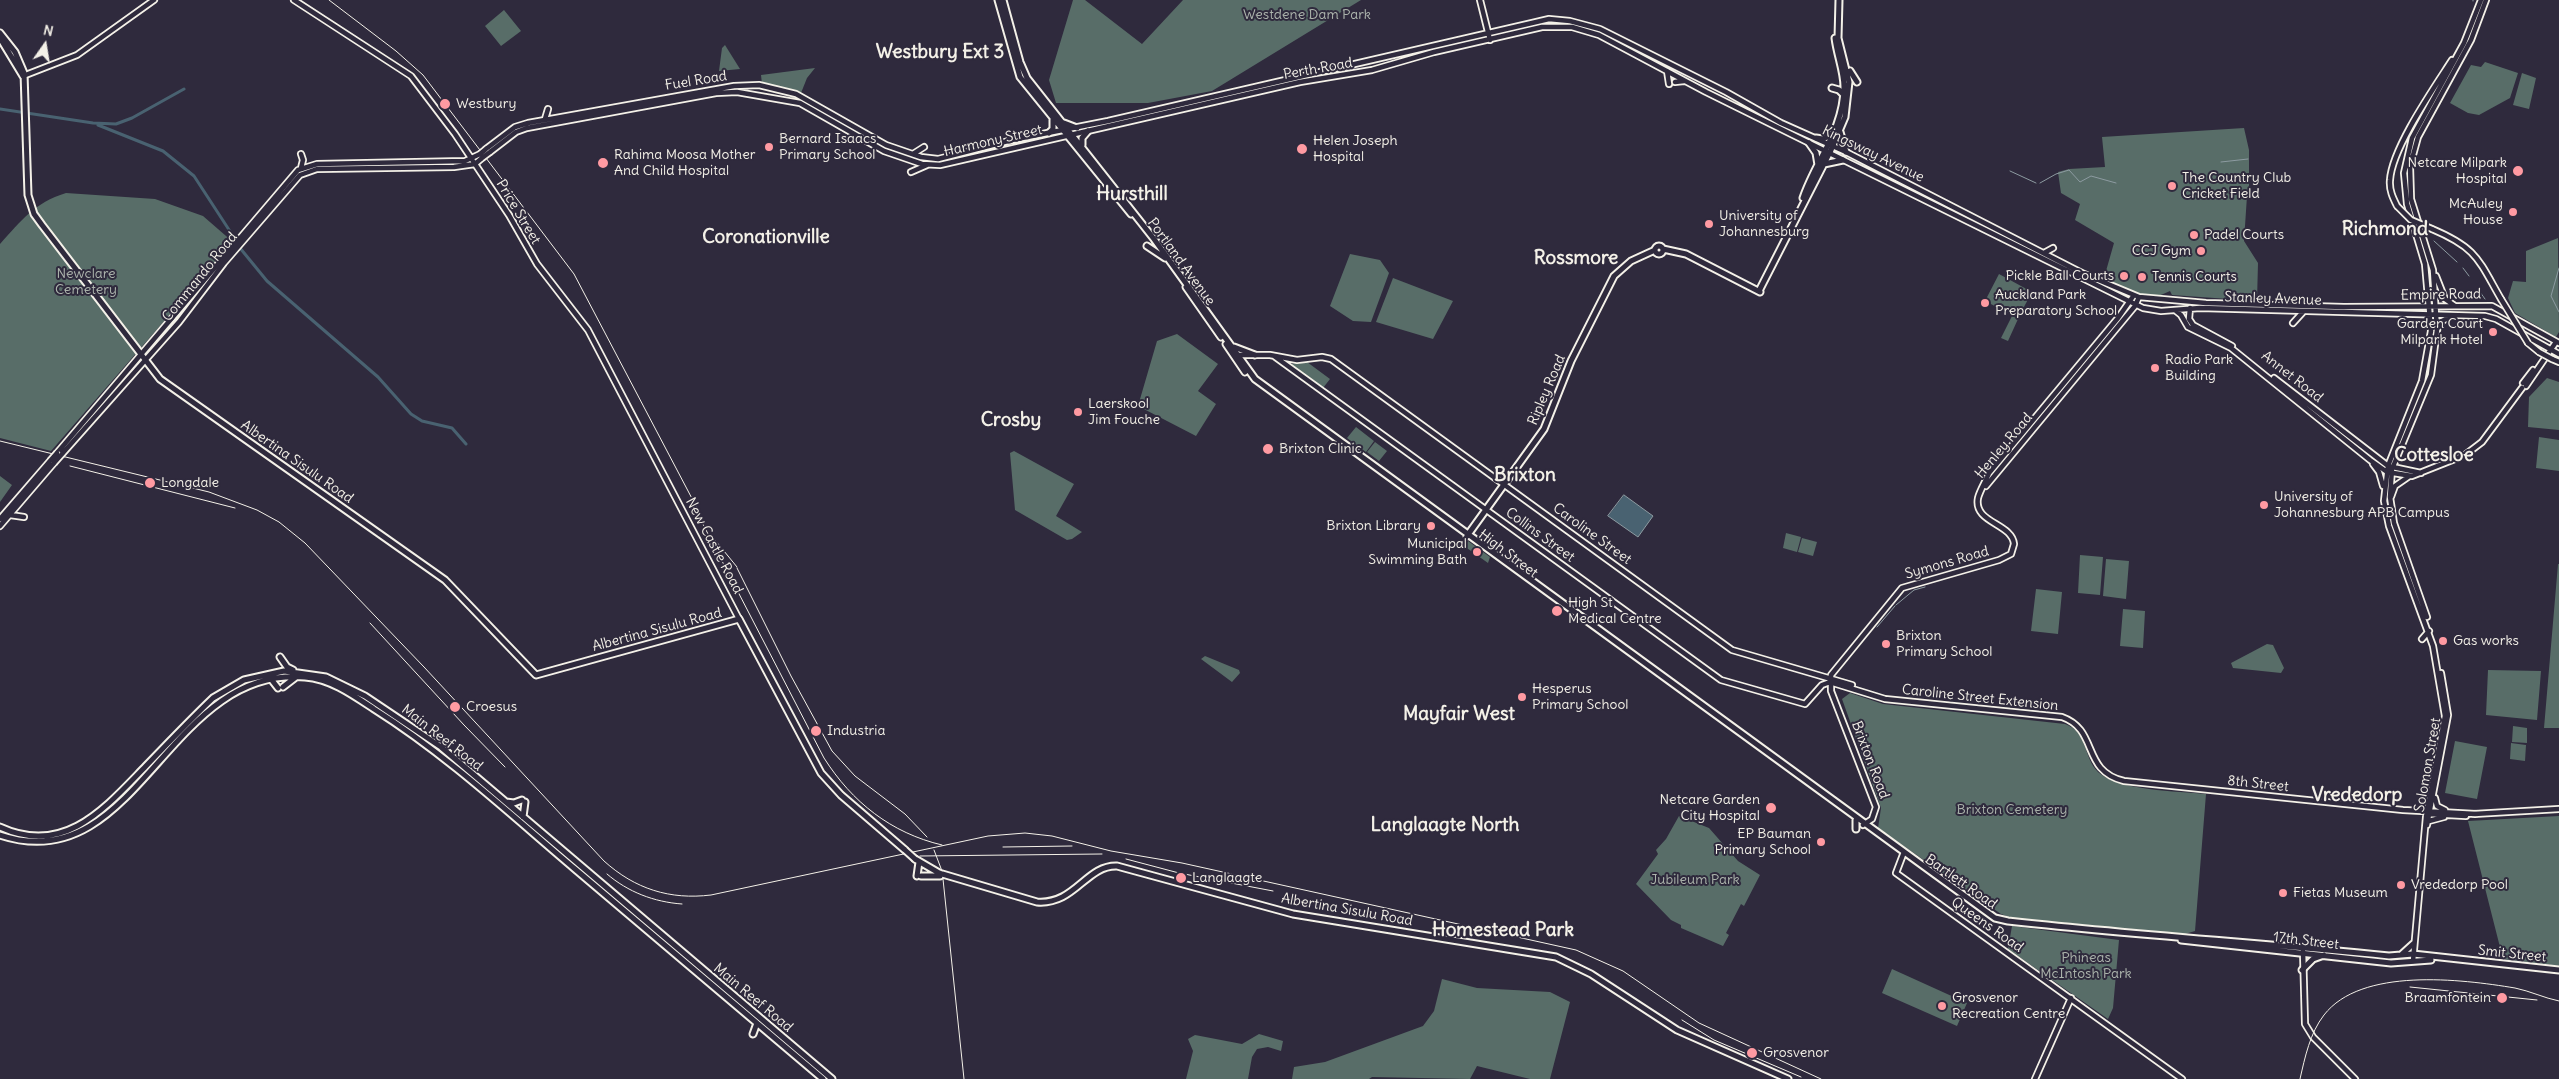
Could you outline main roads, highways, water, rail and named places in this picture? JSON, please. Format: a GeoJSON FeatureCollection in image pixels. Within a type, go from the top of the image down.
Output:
{"type":"FeatureCollection","features":[{"type":"Feature","properties":{"kind":"main road"},"geometry":{"type":"LineString","coordinates":[[23,76],[77,55],[154,0]]}},
{"type":"Feature","properties":{"kind":"main road","name":"Price Street"},"geometry":{"type":"LineString","coordinates":[[294,0],[411,76],[473,161],[513,221],[534,259],[588,330],[668,484]]}},
{"type":"Feature","properties":{"kind":"main road"},"geometry":{"type":"LineString","coordinates":[[998,0],[1020,77],[1052,118],[1068,132]]}},
{"type":"Feature","properties":{"kind":"main road"},"geometry":{"type":"LineString","coordinates":[[1003,0],[1024,74],[1068,132]]}},
{"type":"Feature","properties":{"kind":"main road"},"geometry":{"type":"LineString","coordinates":[[1480,0],[1490,40]]}},
{"type":"Feature","properties":{"kind":"main road"},"geometry":{"type":"LineString","coordinates":[[1821,165],[1846,113],[1844,60],[1838,38],[1837,0]]}},
{"type":"Feature","properties":{"kind":"main road"},"geometry":{"type":"LineString","coordinates":[[1837,0],[1835,41],[1846,94],[1837,132],[1846,152]]}},
{"type":"Feature","properties":{"kind":"main road"},"geometry":{"type":"LineString","coordinates":[[2384,492],[2389,470],[2422,381],[2430,347],[2431,315],[2426,264],[2405,197],[2405,163],[2414,133],[2467,37],[2481,0]]}},
{"type":"Feature","properties":{"kind":"main road"},"geometry":{"type":"LineString","coordinates":[[2461,308],[2452,305],[2445,299],[2411,199],[2409,177],[2411,159],[2418,137],[2474,34],[2486,0]]}},
{"type":"Feature","properties":{"kind":"main road","name":"Perth Road"},"geometry":{"type":"LineString","coordinates":[[1068,132],[1077,128],[1488,32],[1548,20]]}},
{"type":"Feature","properties":{"kind":"main road","name":"Kingsway Avenue"},"geometry":{"type":"LineString","coordinates":[[1548,20],[1570,21],[1600,29],[1726,92],[1781,123],[1846,152],[2044,253],[2137,296],[2190,301]]}},
{"type":"Feature","properties":{"kind":"main road","name":"Perth Road"},"geometry":{"type":"LineString","coordinates":[[1068,132],[1088,131],[1300,82],[1372,70],[1434,52],[1546,27],[1572,27]]}},
{"type":"Feature","properties":{"kind":"main road","name":"Kingsway Avenue"},"geometry":{"type":"LineString","coordinates":[[1572,27],[1594,33],[1685,81],[2133,305],[2153,311],[2190,310]]}},
{"type":"Feature","properties":{"kind":"main road","name":"Albertina Sisulu Road"},"geometry":{"type":"LineString","coordinates":[[0,33],[19,58],[23,76],[26,112],[27,184],[29,200],[34,214],[140,355],[165,384],[445,580],[536,676],[739,619],[821,773],[841,795],[905,850],[917,860],[939,872],[1029,900],[1047,902],[1067,896],[1098,870],[1107,866],[1117,866],[1293,914],[1556,957],[1591,974],[1677,1030],[1788,1079]]}},
{"type":"Feature","properties":{"kind":"main road"},"geometry":{"type":"LineString","coordinates":[[2467,37],[2416,116],[2396,159],[2390,182],[2397,206],[2412,220],[2461,242],[2476,256],[2528,343],[2538,352],[2559,362]]}},
{"type":"Feature","properties":{"kind":"main road","name":"Albertina Sisulu Road"},"geometry":{"type":"LineString","coordinates":[[0,38],[23,76]]}},
{"type":"Feature","properties":{"kind":"main road"},"geometry":{"type":"LineString","coordinates":[[1844,60],[1857,84],[1846,94]]}},
{"type":"Feature","properties":{"kind":"main road"},"geometry":{"type":"LineString","coordinates":[[1667,71],[1669,84]]}},
{"type":"Feature","properties":{"kind":"main road"},"geometry":{"type":"LineString","coordinates":[[1675,82],[1685,81]]}},
{"type":"Feature","properties":{"kind":"main road","name":"Fuel Road"},"geometry":{"type":"LineString","coordinates":[[488,151],[518,126],[544,119],[734,86],[759,85],[796,94],[876,141],[921,157]]}},
{"type":"Feature","properties":{"kind":"main road"},"geometry":{"type":"LineString","coordinates":[[1832,88],[1846,94]]}},
{"type":"Feature","properties":{"kind":"main road","name":"Fuel Road"},"geometry":{"type":"LineString","coordinates":[[473,161],[516,132],[527,128],[731,91],[800,102],[880,149],[918,163]]}},
{"type":"Feature","properties":{"kind":"main road"},"geometry":{"type":"LineString","coordinates":[[544,119],[547,117],[548,109]]}},
{"type":"Feature","properties":{"kind":"main road"},"geometry":{"type":"LineString","coordinates":[[1049,133],[1054,125],[1052,118]]}},
{"type":"Feature","properties":{"kind":"main road"},"geometry":{"type":"LineString","coordinates":[[1060,120],[1077,128]]}},
{"type":"Feature","properties":{"kind":"main road"},"geometry":{"type":"LineString","coordinates":[[1083,148],[1082,138],[1088,131]]}},
{"type":"Feature","properties":{"kind":"main road","name":"Harmony Street"},"geometry":{"type":"LineString","coordinates":[[921,157],[933,159],[1049,133],[1068,132]]}},
{"type":"Feature","properties":{"kind":"main road","name":"Harmony Street"},"geometry":{"type":"LineString","coordinates":[[918,163],[942,165],[1068,132]]}},
{"type":"Feature","properties":{"kind":"main road","name":"Portland Avenue"},"geometry":{"type":"LineString","coordinates":[[1068,132],[1083,148],[1192,289],[1235,355]]}},
{"type":"Feature","properties":{"kind":"main road","name":"Portland Avenue"},"geometry":{"type":"LineString","coordinates":[[1068,132],[1165,258],[1254,380]]}},
{"type":"Feature","properties":{"kind":"main road"},"geometry":{"type":"LineString","coordinates":[[1816,138],[1825,138],[1837,132]]}},
{"type":"Feature","properties":{"kind":"main road"},"geometry":{"type":"LineString","coordinates":[[1809,143],[1821,165]]}},
{"type":"Feature","properties":{"kind":"main road"},"geometry":{"type":"LineString","coordinates":[[912,155],[920,152],[923,148],[927,156],[933,159]]}},
{"type":"Feature","properties":{"kind":"main road"},"geometry":{"type":"LineString","coordinates":[[460,162],[465,158],[465,150]]}},
{"type":"Feature","properties":{"kind":"main road"},"geometry":{"type":"LineString","coordinates":[[301,154],[301,168],[317,164],[473,161]]}},
{"type":"Feature","properties":{"kind":"main road"},"geometry":{"type":"LineString","coordinates":[[908,159],[912,164],[911,172],[929,165]]}},
{"type":"Feature","properties":{"kind":"main road"},"geometry":{"type":"LineString","coordinates":[[1821,165],[1843,160]]}},
{"type":"Feature","properties":{"kind":"main road","name":"Commando Road"},"geometry":{"type":"LineString","coordinates":[[0,519],[179,322],[224,263],[303,172],[317,168],[433,168],[473,161]]}},
{"type":"Feature","properties":{"kind":"main road","name":"Ripley Road"},"geometry":{"type":"LineString","coordinates":[[1467,536],[1544,429],[1569,366],[1611,282],[1626,264],[1655,251],[1659,255],[1663,251],[1674,251],[1686,254],[1760,290],[1821,165]]}},
{"type":"Feature","properties":{"kind":"main road","name":"Commando Road"},"geometry":{"type":"LineString","coordinates":[[59,454],[282,187],[301,168]]}},
{"type":"Feature","properties":{"kind":"main road"},"geometry":{"type":"LineString","coordinates":[[1147,246],[1165,258]]}},
{"type":"Feature","properties":{"kind":"main road"},"geometry":{"type":"LineString","coordinates":[[2044,253],[2053,248]]}},
{"type":"Feature","properties":{"kind":"main road"},"geometry":{"type":"LineString","coordinates":[[2417,596],[2394,523],[2390,504],[2389,470],[2428,384],[2437,330],[2434,270]]}},
{"type":"Feature","properties":{"kind":"main road","name":"Henley Road"},"geometry":{"type":"LineString","coordinates":[[1983,489],[2133,305],[2137,296]]}},
{"type":"Feature","properties":{"kind":"main road","name":"Stanley Avenue"},"geometry":{"type":"LineString","coordinates":[[2190,301],[2344,307]]}},
{"type":"Feature","properties":{"kind":"main road","name":"Annet Road"},"geometry":{"type":"LineString","coordinates":[[2190,301],[2189,318],[2193,325],[2234,347],[2389,470]]}},
{"type":"Feature","properties":{"kind":"main road","name":"Empire Road"},"geometry":{"type":"LineString","coordinates":[[2344,307],[2495,307],[2556,341]]}},
{"type":"Feature","properties":{"kind":"main road","name":"Stanley Avenue"},"geometry":{"type":"LineString","coordinates":[[2190,310],[2225,308],[2355,313]]}},
{"type":"Feature","properties":{"kind":"main road","name":"Annet Road"},"geometry":{"type":"LineString","coordinates":[[2176,311],[2183,317],[2188,326],[2231,348],[2370,460],[2389,470]]}},
{"type":"Feature","properties":{"kind":"main road"},"geometry":{"type":"LineString","coordinates":[[2293,323],[2303,312]]}},
{"type":"Feature","properties":{"kind":"main road","name":"Empire Road"},"geometry":{"type":"LineString","coordinates":[[2355,313],[2492,318],[2559,354]]}},
{"type":"Feature","properties":{"kind":"main road"},"geometry":{"type":"LineString","coordinates":[[2437,330],[2442,321],[2454,316]]}},
{"type":"Feature","properties":{"kind":"main road"},"geometry":{"type":"LineString","coordinates":[[1225,337],[1238,350],[1274,356]]}},
{"type":"Feature","properties":{"kind":"main road"},"geometry":{"type":"LineString","coordinates":[[2390,504],[2395,486],[2412,476],[2460,457],[2478,447],[2556,341]]}},
{"type":"Feature","properties":{"kind":"main road"},"geometry":{"type":"LineString","coordinates":[[1235,355],[1255,354]]}},
{"type":"Feature","properties":{"kind":"main road","name":"Caroline Street"},"geometry":{"type":"LineString","coordinates":[[1274,356],[1297,360],[1322,357],[1331,359],[1732,650],[1831,680]]}},
{"type":"Feature","properties":{"kind":"main road","name":"Collins Street"},"geometry":{"type":"LineString","coordinates":[[1274,356],[1718,679],[1806,704]]}},
{"type":"Feature","properties":{"kind":"main road","name":"High Street"},"geometry":{"type":"LineString","coordinates":[[1254,380],[1751,742]]}},
{"type":"Feature","properties":{"kind":"main road"},"geometry":{"type":"LineString","coordinates":[[2370,460],[2379,472],[2389,526],[2435,646]]}},
{"type":"Feature","properties":{"kind":"main road","name":"Commando Road"},"geometry":{"type":"LineString","coordinates":[[0,526],[52,462]]}},
{"type":"Feature","properties":{"kind":"main road"},"geometry":{"type":"LineString","coordinates":[[2389,470],[2419,473]]}},
{"type":"Feature","properties":{"kind":"main road"},"geometry":{"type":"LineString","coordinates":[[2389,470],[2412,476]]}},
{"type":"Feature","properties":{"kind":"main road","name":"New Castle Road"},"geometry":{"type":"LineString","coordinates":[[668,484],[739,619]]}},
{"type":"Feature","properties":{"kind":"main road","name":"Symons Road"},"geometry":{"type":"LineString","coordinates":[[1806,704],[1822,685],[1831,680],[1840,663],[1902,588],[1999,560],[2011,554],[2014,544],[2011,535],[1985,517],[1979,508],[1978,498],[1983,489]]}},
{"type":"Feature","properties":{"kind":"main road"},"geometry":{"type":"LineString","coordinates":[[10,515],[24,517]]}},
{"type":"Feature","properties":{"kind":"main road"},"geometry":{"type":"LineString","coordinates":[[2425,617],[2435,646]]}},
{"type":"Feature","properties":{"kind":"main road"},"geometry":{"type":"LineString","coordinates":[[2422,639],[2429,631]]}},
{"type":"Feature","properties":{"kind":"main road","name":"Solomon Street"},"geometry":{"type":"LineString","coordinates":[[2426,828],[2435,792],[2448,715],[2435,646]]}},
{"type":"Feature","properties":{"kind":"main road","name":"Solomon Street"},"geometry":{"type":"LineString","coordinates":[[2413,957],[2426,828],[2446,716],[2435,646]]}},
{"type":"Feature","properties":{"kind":"main road"},"geometry":{"type":"LineString","coordinates":[[271,678],[280,687],[297,674],[288,668],[280,657]]}},
{"type":"Feature","properties":{"kind":"main road","name":"Main Reef Road"},"geometry":{"type":"LineString","coordinates":[[0,827],[23,834],[35,835],[57,834],[83,825],[110,803],[213,698],[236,684],[256,676],[284,671],[297,674]]}},
{"type":"Feature","properties":{"kind":"main road","name":"Main Reef Road"},"geometry":{"type":"LineString","coordinates":[[0,835],[22,841],[44,842],[62,839],[85,830],[109,812],[221,699],[243,687],[271,678],[297,674],[314,674],[343,683],[434,746],[523,817],[575,865]]}},
{"type":"Feature","properties":{"kind":"main road","name":"Caroline Street Extension"},"geometry":{"type":"LineString","coordinates":[[1831,680],[1890,699],[2062,717],[2079,728],[2087,740],[2096,764],[2114,779],[2212,790]]}},
{"type":"Feature","properties":{"kind":"main road","name":"Brixton Road"},"geometry":{"type":"LineString","coordinates":[[1831,680],[1834,697],[1876,807],[1874,816],[1865,825]]}},
{"type":"Feature","properties":{"kind":"main road","name":"Bartlett Road"},"geometry":{"type":"LineString","coordinates":[[1751,742],[1865,825]]}},
{"type":"Feature","properties":{"kind":"main road","name":"Bartlett Road"},"geometry":{"type":"LineString","coordinates":[[1751,742],[2000,920],[2196,939]]}},
{"type":"Feature","properties":{"kind":"main road","name":"Main Reef Road"},"geometry":{"type":"LineString","coordinates":[[434,746],[823,1079]]}},
{"type":"Feature","properties":{"kind":"main road","name":"8th Street"},"geometry":{"type":"LineString","coordinates":[[2212,790],[2429,812]]}},
{"type":"Feature","properties":{"kind":"main road"},"geometry":{"type":"LineString","coordinates":[[2435,792],[2436,803],[2439,808],[2476,814]]}},
{"type":"Feature","properties":{"kind":"main road"},"geometry":{"type":"LineString","coordinates":[[503,801],[514,803],[523,801],[523,817]]}},
{"type":"Feature","properties":{"kind":"main road"},"geometry":{"type":"LineString","coordinates":[[2429,821],[2453,816],[2559,809]]}},
{"type":"Feature","properties":{"kind":"main road"},"geometry":{"type":"LineString","coordinates":[[2429,812],[2461,812]]}},
{"type":"Feature","properties":{"kind":"main road"},"geometry":{"type":"LineString","coordinates":[[2429,812],[2453,816]]}},
{"type":"Feature","properties":{"kind":"main road"},"geometry":{"type":"LineString","coordinates":[[1856,820],[1856,829]]}},
{"type":"Feature","properties":{"kind":"main road","name":"Queens Road"},"geometry":{"type":"LineString","coordinates":[[1904,853],[1896,873],[2182,1079]]}},
{"type":"Feature","properties":{"kind":"main road"},"geometry":{"type":"LineString","coordinates":[[917,860],[920,866],[919,876],[934,874],[968,881]]}},
{"type":"Feature","properties":{"kind":"main road","name":"17th Street"},"geometry":{"type":"LineString","coordinates":[[2196,939],[2413,957]]}},
{"type":"Feature","properties":{"kind":"main road"},"geometry":{"type":"LineString","coordinates":[[2399,955],[2413,944]]}},
{"type":"Feature","properties":{"kind":"main road","name":"Main Reef Road"},"geometry":{"type":"LineString","coordinates":[[672,948],[832,1079]]}},
{"type":"Feature","properties":{"kind":"main road"},"geometry":{"type":"LineString","coordinates":[[2303,949],[2302,970],[2306,992],[2304,1019],[2307,1028],[2355,1079]]}},
{"type":"Feature","properties":{"kind":"main road","name":"17th Street"},"geometry":{"type":"LineString","coordinates":[[2303,949],[2324,955],[2391,963],[2413,957]]}},
{"type":"Feature","properties":{"kind":"main road"},"geometry":{"type":"LineString","coordinates":[[2302,970],[2310,961],[2324,955]]}},
{"type":"Feature","properties":{"kind":"main road","name":"Smit Street"},"geometry":{"type":"LineString","coordinates":[[2413,957],[2559,970]]}},
{"type":"Feature","properties":{"kind":"main road"},"geometry":{"type":"LineString","coordinates":[[2035,1079],[2071,998]]}},
{"type":"Feature","properties":{"kind":"main road"},"geometry":{"type":"LineString","coordinates":[[753,1034],[757,1023]]}},
{"type":"Feature","properties":{"kind":"water"},"geometry":{"type":"Polygon","coordinates":[[[1624,495],[1653,516],[1638,537],[1608,516],[1624,495]]]}},
{"type":"Feature","properties":{"kind":"waterway"},"geometry":{"type":"LineString","coordinates":[[0,109],[93,123],[116,124],[132,118],[184,89]]}},
{"type":"Feature","properties":{"kind":"waterway"},"geometry":{"type":"LineString","coordinates":[[98,125],[163,151],[194,176],[235,239]]}},
{"type":"Feature","properties":{"kind":"waterway"},"geometry":{"type":"LineString","coordinates":[[2221,162],[2248,159]]}},
{"type":"Feature","properties":{"kind":"waterway"},"geometry":{"type":"LineString","coordinates":[[2040,183],[2056,174],[2069,170],[2080,182],[2091,176],[2116,183]]}},
{"type":"Feature","properties":{"kind":"waterway"},"geometry":{"type":"LineString","coordinates":[[2010,171],[2036,183]]}},
{"type":"Feature","properties":{"kind":"waterway"},"geometry":{"type":"LineString","coordinates":[[2434,241],[2457,262]]}},
{"type":"Feature","properties":{"kind":"waterway"},"geometry":{"type":"LineString","coordinates":[[240,248],[267,281],[378,377],[411,414],[422,421],[452,428],[466,444]]}},
{"type":"Feature","properties":{"kind":"waterway"},"geometry":{"type":"LineString","coordinates":[[2463,268],[2469,276]]}},
{"type":"Feature","properties":{"kind":"waterway"},"geometry":{"type":"LineString","coordinates":[[2559,268],[2551,296],[2559,312]]}},
{"type":"Feature","properties":{"kind":"waterway"},"geometry":{"type":"LineString","coordinates":[[2480,292],[2485,299]]}},
{"type":"Feature","properties":{"kind":"waterway"},"geometry":{"type":"LineString","coordinates":[[1896,605],[1914,590],[1925,587]]}},
{"type":"Feature","properties":{"kind":"waterway"},"geometry":{"type":"LineString","coordinates":[[1877,627],[1895,606]]}},
{"type":"Feature","properties":{"kind":"railway"},"geometry":{"type":"LineString","coordinates":[[329,0],[396,51],[423,75],[574,274],[697,508]]}},
{"type":"Feature","properties":{"kind":"railway"},"geometry":{"type":"LineString","coordinates":[[0,441],[209,492],[257,510],[279,522],[305,543],[424,667],[604,861],[628,879],[654,890],[681,896],[711,895],[988,836],[1025,833],[1052,836],[1111,851],[1182,863],[1576,950],[1623,971],[1699,1023],[1821,1079]]}},
{"type":"Feature","properties":{"kind":"railway"},"geometry":{"type":"LineString","coordinates":[[70,466],[235,508]]}},
{"type":"Feature","properties":{"kind":"railway"},"geometry":{"type":"LineString","coordinates":[[692,503],[824,758],[835,774],[860,802],[874,814],[906,833],[942,845]]}},
{"type":"Feature","properties":{"kind":"railway"},"geometry":{"type":"LineString","coordinates":[[715,540],[737,567]]}},
{"type":"Feature","properties":{"kind":"railway"},"geometry":{"type":"LineString","coordinates":[[737,568],[791,676],[832,751],[855,776],[905,814],[927,837]]}},
{"type":"Feature","properties":{"kind":"railway"},"geometry":{"type":"LineString","coordinates":[[370,623],[505,767]]}},
{"type":"Feature","properties":{"kind":"railway"},"geometry":{"type":"LineString","coordinates":[[1003,847],[1072,846]]}},
{"type":"Feature","properties":{"kind":"railway"},"geometry":{"type":"LineString","coordinates":[[934,850],[942,871]]}},
{"type":"Feature","properties":{"kind":"railway"},"geometry":{"type":"LineString","coordinates":[[920,856],[1102,854]]}},
{"type":"Feature","properties":{"kind":"railway"},"geometry":{"type":"LineString","coordinates":[[1126,859],[1179,873],[1273,891]]}},
{"type":"Feature","properties":{"kind":"railway"},"geometry":{"type":"LineString","coordinates":[[607,874],[624,886],[642,895],[661,901],[682,904]]}},
{"type":"Feature","properties":{"kind":"railway"},"geometry":{"type":"LineString","coordinates":[[943,879],[964,1079]]}},
{"type":"Feature","properties":{"kind":"railway"},"geometry":{"type":"LineString","coordinates":[[2300,1079],[2309,1046],[2319,1022],[2341,1000],[2362,989],[2386,983],[2413,980],[2441,980],[2515,988],[2559,1001]]}},
{"type":"Feature","properties":{"kind":"railway"},"geometry":{"type":"LineString","coordinates":[[2410,987],[2537,1000]]}},
{"type":"Feature","properties":{"kind":"railway"},"geometry":{"type":"LineString","coordinates":[[1682,1020],[1714,1040],[1801,1077]]}},
{"type":"Feature","properties":{"kind":"place","name":"Westbury"},"geometry":{"type":"Point","coordinates":[445,104]}},
{"type":"Feature","properties":{"kind":"place","name":"Bernard Isaacs Primary School"},"geometry":{"type":"Point","coordinates":[769,147]}},
{"type":"Feature","properties":{"kind":"place","name":"Helen Joseph Hospital"},"geometry":{"type":"Point","coordinates":[1302,149]}},
{"type":"Feature","properties":{"kind":"place","name":"Rahima Moosa Mother And Child Hospital"},"geometry":{"type":"Point","coordinates":[603,163]}},
{"type":"Feature","properties":{"kind":"place","name":"Netcare Milpark Hospital"},"geometry":{"type":"Point","coordinates":[2518,171]}},
{"type":"Feature","properties":{"kind":"place","name":"The Country Club Cricket Field"},"geometry":{"type":"Point","coordinates":[2172,186]}},
{"type":"Feature","properties":{"kind":"place","name":"McAuley House"},"geometry":{"type":"Point","coordinates":[2513,212]}},
{"type":"Feature","properties":{"kind":"place","name":"University of Johannesburg"},"geometry":{"type":"Point","coordinates":[1709,224]}},
{"type":"Feature","properties":{"kind":"place","name":"Padel Courts"},"geometry":{"type":"Point","coordinates":[2194,235]}},
{"type":"Feature","properties":{"kind":"place","name":"CCJ Gym"},"geometry":{"type":"Point","coordinates":[2201,251]}},
{"type":"Feature","properties":{"kind":"place","name":"Pickle Ball Courts"},"geometry":{"type":"Point","coordinates":[2124,276]}},
{"type":"Feature","properties":{"kind":"place","name":"Tennis Courts"},"geometry":{"type":"Point","coordinates":[2142,277]}},
{"type":"Feature","properties":{"kind":"place","name":"Auckland Park Preparatory School"},"geometry":{"type":"Point","coordinates":[1985,303]}},
{"type":"Feature","properties":{"kind":"place","name":"Garden Court Milpark Hotel"},"geometry":{"type":"Point","coordinates":[2493,332]}},
{"type":"Feature","properties":{"kind":"place","name":"Radio Park Building"},"geometry":{"type":"Point","coordinates":[2155,368]}},
{"type":"Feature","properties":{"kind":"place","name":"Laerskool Jim Fouche"},"geometry":{"type":"Point","coordinates":[1078,412]}},
{"type":"Feature","properties":{"kind":"place","name":"Brixton Clinic"},"geometry":{"type":"Point","coordinates":[1268,449]}},
{"type":"Feature","properties":{"kind":"place","name":"Longdale"},"geometry":{"type":"Point","coordinates":[150,483]}},
{"type":"Feature","properties":{"kind":"place","name":"University of Johannesburg APB Campus"},"geometry":{"type":"Point","coordinates":[2264,505]}},
{"type":"Feature","properties":{"kind":"place","name":"Brixton Library"},"geometry":{"type":"Point","coordinates":[1431,526]}},
{"type":"Feature","properties":{"kind":"place","name":"Municipal Swimming Bath"},"geometry":{"type":"Point","coordinates":[1477,552]}},
{"type":"Feature","properties":{"kind":"place","name":"High St Medical Centre"},"geometry":{"type":"Point","coordinates":[1557,611]}},
{"type":"Feature","properties":{"kind":"place","name":"Gas works"},"geometry":{"type":"Point","coordinates":[2443,641]}},
{"type":"Feature","properties":{"kind":"place","name":"Brixton Primary School"},"geometry":{"type":"Point","coordinates":[1886,644]}},
{"type":"Feature","properties":{"kind":"place","name":"Hesperus Primary School"},"geometry":{"type":"Point","coordinates":[1522,697]}},
{"type":"Feature","properties":{"kind":"place","name":"Croesus"},"geometry":{"type":"Point","coordinates":[455,707]}},
{"type":"Feature","properties":{"kind":"place","name":"Industria"},"geometry":{"type":"Point","coordinates":[816,731]}},
{"type":"Feature","properties":{"kind":"place","name":"Netcare Garden City Hospital"},"geometry":{"type":"Point","coordinates":[1771,808]}},
{"type":"Feature","properties":{"kind":"place","name":"EP Bauman Primary School"},"geometry":{"type":"Point","coordinates":[1821,842]}},
{"type":"Feature","properties":{"kind":"place","name":"Langlaagte"},"geometry":{"type":"Point","coordinates":[1181,878]}},
{"type":"Feature","properties":{"kind":"place","name":"Vrededorp Pool"},"geometry":{"type":"Point","coordinates":[2401,885]}},
{"type":"Feature","properties":{"kind":"place","name":"Fietas Museum"},"geometry":{"type":"Point","coordinates":[2283,893]}},
{"type":"Feature","properties":{"kind":"place","name":"Braamfontein"},"geometry":{"type":"Point","coordinates":[2502,998]}},
{"type":"Feature","properties":{"kind":"place","name":"Grosvenor Recreation Centre"},"geometry":{"type":"Point","coordinates":[1942,1006]}},
{"type":"Feature","properties":{"kind":"place","name":"Grosvenor"},"geometry":{"type":"Point","coordinates":[1752,1053]}},
{"type":"Feature","properties":{"kind":"district","name":"Westbury Ext 3"},"geometry":{"type":"Point","coordinates":[940,53]}},
{"type":"Feature","properties":{"kind":"district","name":"Hursthill"},"geometry":{"type":"Point","coordinates":[1132,195]}},
{"type":"Feature","properties":{"kind":"district","name":"Richmond"},"geometry":{"type":"Point","coordinates":[2385,230]}},
{"type":"Feature","properties":{"kind":"district","name":"Coronationville"},"geometry":{"type":"Point","coordinates":[766,238]}},
{"type":"Feature","properties":{"kind":"district","name":"Rossmore"},"geometry":{"type":"Point","coordinates":[1576,259]}},
{"type":"Feature","properties":{"kind":"district","name":"Crosby"},"geometry":{"type":"Point","coordinates":[1011,421]}},
{"type":"Feature","properties":{"kind":"district","name":"Cottesloe"},"geometry":{"type":"Point","coordinates":[2434,456]}},
{"type":"Feature","properties":{"kind":"district","name":"Brixton"},"geometry":{"type":"Point","coordinates":[1525,476]}},
{"type":"Feature","properties":{"kind":"district","name":"Mayfair West"},"geometry":{"type":"Point","coordinates":[1459,715]}},
{"type":"Feature","properties":{"kind":"district","name":"Vrededorp"},"geometry":{"type":"Point","coordinates":[2357,796]}},
{"type":"Feature","properties":{"kind":"district","name":"Langlaagte North"},"geometry":{"type":"Point","coordinates":[1445,826]}},
{"type":"Feature","properties":{"kind":"district","name":"Homestead Park"},"geometry":{"type":"Point","coordinates":[1503,931]}},
{"type":"Feature","properties":{"kind":"park label","name":"Westdene Dam Park"},"geometry":{"type":"Point","coordinates":[1307,15]}},
{"type":"Feature","properties":{"kind":"park label","name":"Newclare Cemetery"},"geometry":{"type":"Point","coordinates":[86,282]}},
{"type":"Feature","properties":{"kind":"park label","name":"Brixton Cemetery"},"geometry":{"type":"Point","coordinates":[2012,810]}},
{"type":"Feature","properties":{"kind":"park label","name":"Jubileum Park"},"geometry":{"type":"Point","coordinates":[1695,880]}},
{"type":"Feature","properties":{"kind":"park label","name":"Phineas McIntosh Park"},"geometry":{"type":"Point","coordinates":[2086,966]}}]}
